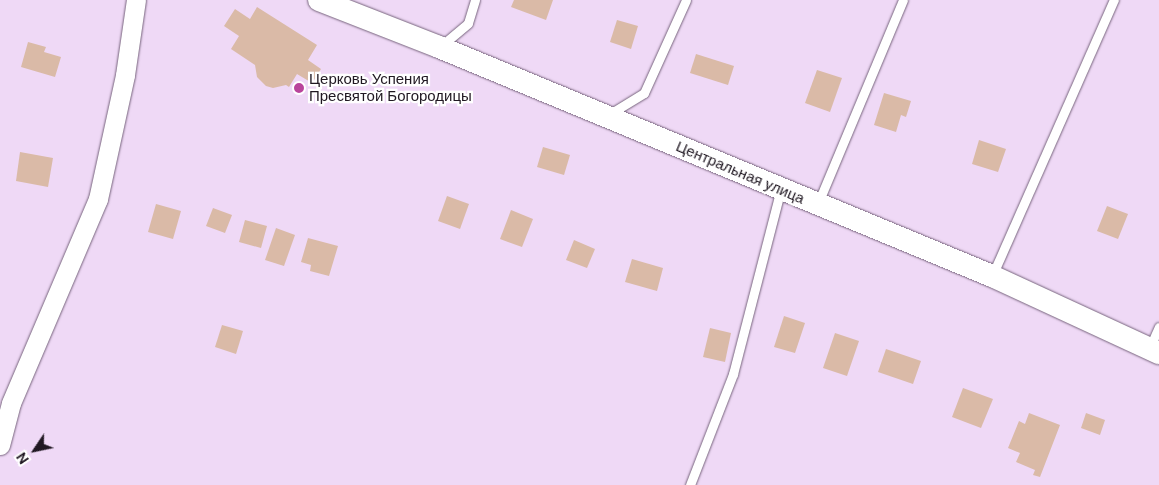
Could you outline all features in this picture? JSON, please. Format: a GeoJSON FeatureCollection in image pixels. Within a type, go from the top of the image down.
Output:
{"type":"FeatureCollection","features":[{"type":"Feature","properties":{"kind":"street"},"geometry":{"type":"LineString","coordinates":[[0,445],[11,403],[98,200],[124,75],[136,0]]}},
{"type":"Feature","properties":{"kind":"street","name":"Центральная улица"},"geometry":{"type":"LineString","coordinates":[[318,0],[439,47],[992,276],[1154,351]]}},
{"type":"Feature","properties":{"kind":"lane"},"geometry":{"type":"LineString","coordinates":[[439,47],[468,23],[475,0]]}},
{"type":"Feature","properties":{"kind":"lane"},"geometry":{"type":"LineString","coordinates":[[605,117],[644,93],[686,0]]}},
{"type":"Feature","properties":{"kind":"lane"},"geometry":{"type":"LineString","coordinates":[[817,205],[903,0]]}},
{"type":"Feature","properties":{"kind":"lane"},"geometry":{"type":"LineString","coordinates":[[992,276],[1114,0]]}},
{"type":"Feature","properties":{"kind":"lane"},"geometry":{"type":"LineString","coordinates":[[690,485],[733,374],[781,189]]}},
{"type":"Feature","properties":{"kind":"lane"},"geometry":{"type":"LineString","coordinates":[[1154,351],[1159,327]]}},
{"type":"Feature","properties":{"kind":"building"},"geometry":{"type":"Polygon","coordinates":[[[514,0],[553,0],[546,20],[511,7],[514,0]]]}},
{"type":"Feature","properties":{"kind":"building"},"geometry":{"type":"Polygon","coordinates":[[[257,7],[317,45],[308,60],[321,69],[312,83],[297,74],[289,87],[286,85],[273,88],[266,86],[257,77],[255,65],[231,49],[239,36],[224,26],[235,9],[250,19],[257,7]]]}},
{"type":"Feature","properties":{"kind":"building"},"geometry":{"type":"Polygon","coordinates":[[[617,20],[638,26],[631,49],[610,42],[617,20]]]}},
{"type":"Feature","properties":{"kind":"building"},"geometry":{"type":"Polygon","coordinates":[[[28,42],[46,47],[44,52],[61,57],[55,77],[21,67],[28,42]]]}},
{"type":"Feature","properties":{"kind":"building"},"geometry":{"type":"Polygon","coordinates":[[[696,54],[734,66],[728,85],[690,73],[696,54]]]}},
{"type":"Feature","properties":{"kind":"building"},"geometry":{"type":"Polygon","coordinates":[[[817,70],[842,78],[830,112],[805,103],[817,70]]]}},
{"type":"Feature","properties":{"kind":"building"},"geometry":{"type":"Polygon","coordinates":[[[884,93],[911,101],[906,117],[901,115],[896,132],[874,125],[884,93]]]}},
{"type":"Feature","properties":{"kind":"building"},"geometry":{"type":"Polygon","coordinates":[[[979,140],[1006,149],[998,172],[972,164],[979,140]]]}},
{"type":"Feature","properties":{"kind":"building"},"geometry":{"type":"Polygon","coordinates":[[[543,147],[570,155],[564,175],[537,167],[543,147]]]}},
{"type":"Feature","properties":{"kind":"building"},"geometry":{"type":"Polygon","coordinates":[[[20,152],[53,158],[48,187],[16,181],[20,152]]]}},
{"type":"Feature","properties":{"kind":"building"},"geometry":{"type":"Polygon","coordinates":[[[447,196],[469,204],[460,229],[438,221],[447,196]]]}},
{"type":"Feature","properties":{"kind":"building"},"geometry":{"type":"Polygon","coordinates":[[[156,204],[181,211],[173,239],[148,232],[156,204]]]}},
{"type":"Feature","properties":{"kind":"building"},"geometry":{"type":"Polygon","coordinates":[[[1107,206],[1128,214],[1118,239],[1097,231],[1107,206]]]}},
{"type":"Feature","properties":{"kind":"building"},"geometry":{"type":"Polygon","coordinates":[[[213,208],[232,215],[225,233],[206,226],[213,208]]]}},
{"type":"Feature","properties":{"kind":"building"},"geometry":{"type":"Polygon","coordinates":[[[511,210],[533,219],[522,247],[500,239],[511,210]]]}},
{"type":"Feature","properties":{"kind":"building"},"geometry":{"type":"Polygon","coordinates":[[[245,220],[267,226],[261,248],[239,242],[245,220]]]}},
{"type":"Feature","properties":{"kind":"building"},"geometry":{"type":"Polygon","coordinates":[[[276,228],[295,235],[284,266],[265,260],[276,228]]]}},
{"type":"Feature","properties":{"kind":"building"},"geometry":{"type":"Polygon","coordinates":[[[308,238],[338,246],[329,276],[310,271],[311,265],[301,262],[308,238]]]}},
{"type":"Feature","properties":{"kind":"building"},"geometry":{"type":"Polygon","coordinates":[[[574,240],[595,249],[587,268],[566,260],[574,240]]]}},
{"type":"Feature","properties":{"kind":"building"},"geometry":{"type":"Polygon","coordinates":[[[632,259],[663,268],[657,291],[625,282],[632,259]]]}},
{"type":"Feature","properties":{"kind":"building"},"geometry":{"type":"Polygon","coordinates":[[[784,316],[805,323],[795,353],[774,347],[784,316]]]}},
{"type":"Feature","properties":{"kind":"building"},"geometry":{"type":"Polygon","coordinates":[[[222,325],[243,331],[236,354],[215,347],[222,325]]]}},
{"type":"Feature","properties":{"kind":"building"},"geometry":{"type":"Polygon","coordinates":[[[710,328],[731,333],[725,362],[703,357],[710,328]]]}},
{"type":"Feature","properties":{"kind":"building"},"geometry":{"type":"Polygon","coordinates":[[[835,333],[859,341],[847,376],[823,368],[835,333]]]}},
{"type":"Feature","properties":{"kind":"building"},"geometry":{"type":"Polygon","coordinates":[[[886,349],[921,361],[913,384],[878,372],[886,349]]]}},
{"type":"Feature","properties":{"kind":"building"},"geometry":{"type":"Polygon","coordinates":[[[963,388],[993,399],[981,428],[952,417],[963,388]]]}},
{"type":"Feature","properties":{"kind":"building"},"geometry":{"type":"Polygon","coordinates":[[[1029,413],[1060,425],[1040,477],[1033,475],[1035,470],[1016,462],[1020,453],[1008,448],[1019,421],[1025,424],[1029,413]]]}},
{"type":"Feature","properties":{"kind":"building"},"geometry":{"type":"Polygon","coordinates":[[[1086,413],[1105,420],[1100,435],[1081,428],[1086,413]]]}},
{"type":"Feature","properties":{"kind":"place","name":"Церковь Успения Пресвятой Богородицы"},"geometry":{"type":"Point","coordinates":[299,88]}}]}
